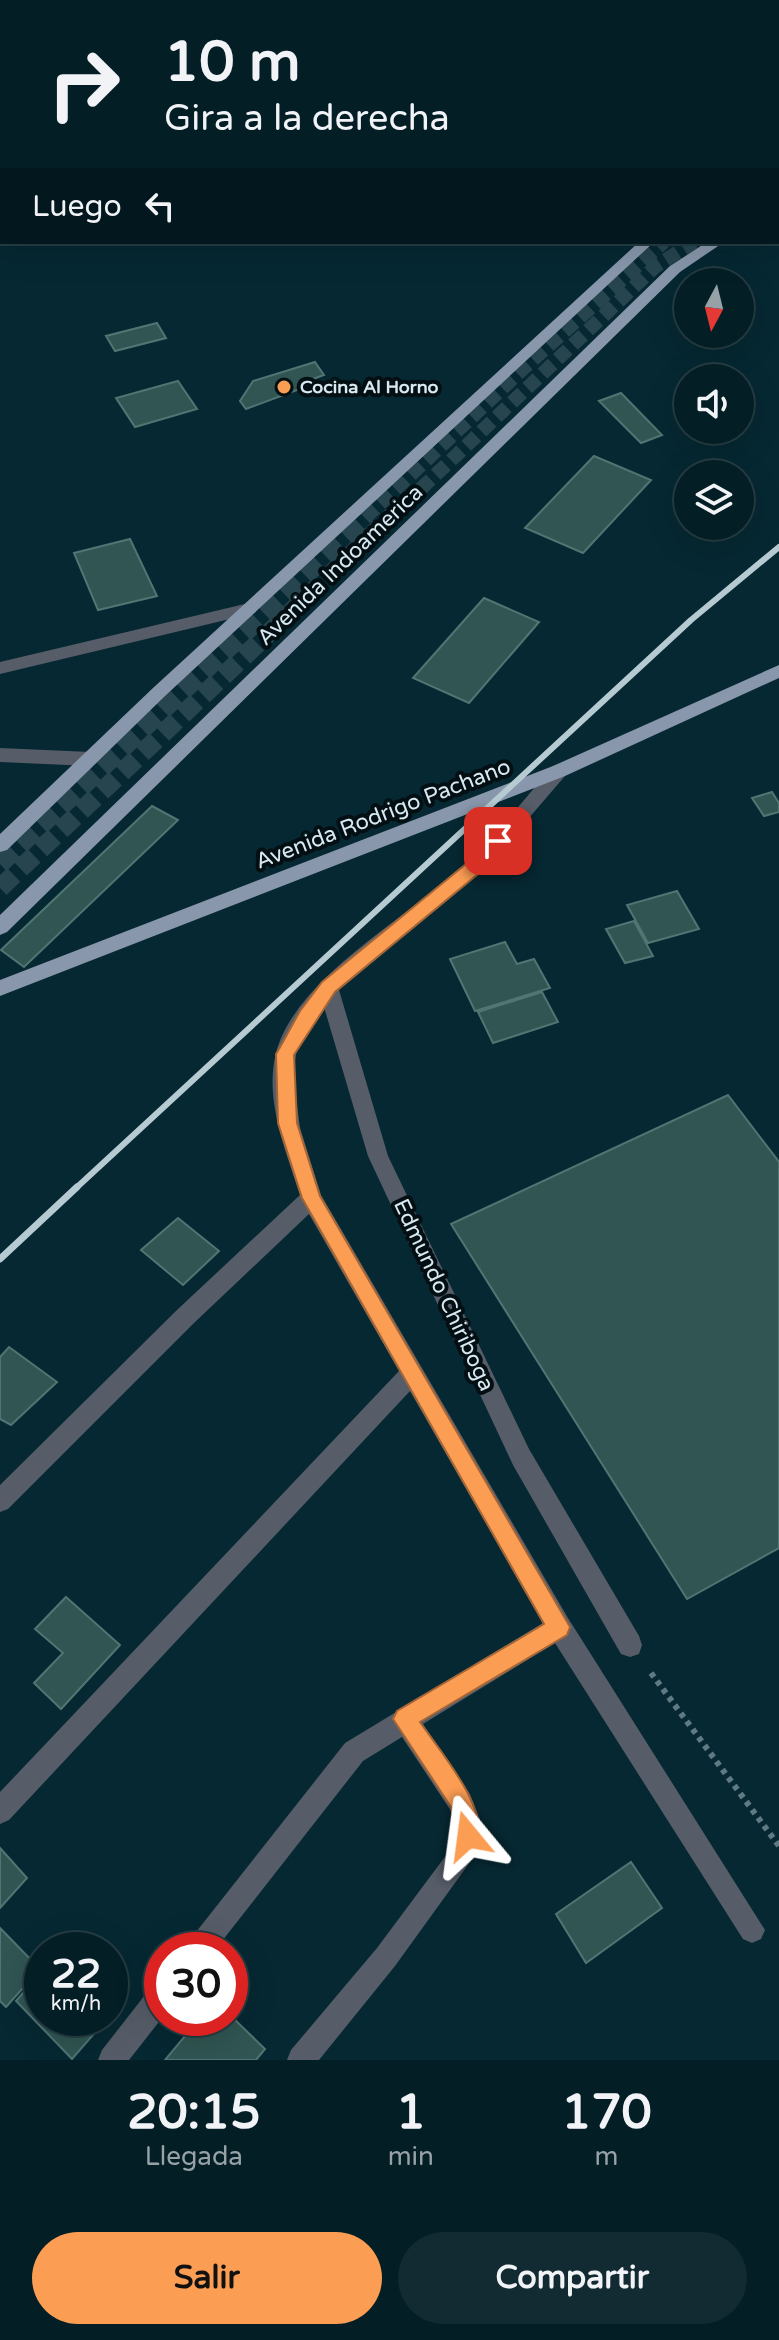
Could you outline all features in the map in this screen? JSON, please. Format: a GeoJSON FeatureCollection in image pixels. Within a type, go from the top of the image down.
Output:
{"type":"FeatureCollection","features":[{"type":"Feature","properties":{"kind":"main road","name":"Avenida Indoamerica"},"geometry":{"type":"LineString","coordinates":[[0,845],[249,609],[645,244]]}},
{"type":"Feature","properties":{"kind":"main road","name":"Avenida Indoamerica"},"geometry":{"type":"LineString","coordinates":[[0,927],[675,269],[714,244]]}},
{"type":"Feature","properties":{"kind":"main road","name":"Avenida Rodrigo Pachano"},"geometry":{"type":"LineString","coordinates":[[0,988],[559,771],[779,671]]}},
{"type":"Feature","properties":{"kind":"street"},"geometry":{"type":"LineString","coordinates":[[0,668],[249,609]]}},
{"type":"Feature","properties":{"kind":"street"},"geometry":{"type":"LineString","coordinates":[[0,755],[90,759]]}},
{"type":"Feature","properties":{"kind":"street"},"geometry":{"type":"LineString","coordinates":[[559,771],[478,864],[328,987],[285,1054],[287,1123],[311,1198],[559,1627],[752,1930]]}},
{"type":"Feature","properties":{"kind":"street","name":"Edmundo Chiriboga"},"geometry":{"type":"LineString","coordinates":[[328,987],[378,1156],[521,1457],[630,1645]]}},
{"type":"Feature","properties":{"kind":"street"},"geometry":{"type":"LineString","coordinates":[[0,1501],[186,1316],[311,1198]]}},
{"type":"Feature","properties":{"kind":"street"},"geometry":{"type":"LineString","coordinates":[[0,1811],[412,1373]]}},
{"type":"Feature","properties":{"kind":"street"},"geometry":{"type":"LineString","coordinates":[[212,1932],[354,1752],[559,1627]]}},
{"type":"Feature","properties":{"kind":"street"},"geometry":{"type":"LineString","coordinates":[[301,2060],[386,1957],[465,1851],[468,1822],[461,1803],[405,1719]]}},
{"type":"Feature","properties":{"kind":"street"},"geometry":{"type":"LineString","coordinates":[[112,2060],[144,2019]]}},
{"type":"Feature","properties":{"kind":"path"},"geometry":{"type":"LineString","coordinates":[[630,1645],[779,1846]]}},
{"type":"Feature","properties":{"kind":"building"},"geometry":{"type":"Polygon","coordinates":[[[157,323],[166,338],[115,351],[106,336],[157,323]]]}},
{"type":"Feature","properties":{"kind":"building"},"geometry":{"type":"Polygon","coordinates":[[[315,362],[324,375],[310,380],[308,386],[246,409],[240,401],[253,381],[315,362]]]}},
{"type":"Feature","properties":{"kind":"building"},"geometry":{"type":"Polygon","coordinates":[[[178,381],[197,409],[135,427],[116,398],[178,381]]]}},
{"type":"Feature","properties":{"kind":"building"},"geometry":{"type":"Polygon","coordinates":[[[621,393],[662,435],[641,443],[599,401],[621,393]]]}},
{"type":"Feature","properties":{"kind":"building"},"geometry":{"type":"Polygon","coordinates":[[[594,456],[651,480],[583,553],[525,528],[594,456]]]}},
{"type":"Feature","properties":{"kind":"building"},"geometry":{"type":"Polygon","coordinates":[[[130,539],[157,596],[98,610],[74,553],[130,539]]]}},
{"type":"Feature","properties":{"kind":"building"},"geometry":{"type":"Polygon","coordinates":[[[484,598],[539,622],[469,703],[413,678],[484,598]]]}},
{"type":"Feature","properties":{"kind":"building"},"geometry":{"type":"Polygon","coordinates":[[[772,792],[779,803],[779,812],[764,816],[752,798],[772,792]]]}},
{"type":"Feature","properties":{"kind":"building"},"geometry":{"type":"Polygon","coordinates":[[[152,806],[178,820],[24,967],[1,950],[152,806]]]}},
{"type":"Feature","properties":{"kind":"building"},"geometry":{"type":"Polygon","coordinates":[[[677,891],[699,929],[648,943],[627,905],[677,891]]]}},
{"type":"Feature","properties":{"kind":"building"},"geometry":{"type":"Polygon","coordinates":[[[634,921],[653,956],[625,963],[606,929],[634,921]]]}},
{"type":"Feature","properties":{"kind":"building"},"geometry":{"type":"Polygon","coordinates":[[[505,942],[517,964],[534,959],[550,988],[475,1011],[450,959],[505,942]]]}},
{"type":"Feature","properties":{"kind":"building"},"geometry":{"type":"Polygon","coordinates":[[[542,992],[558,1022],[493,1043],[478,1012],[542,992]]]}},
{"type":"Feature","properties":{"kind":"building"},"geometry":{"type":"Polygon","coordinates":[[[728,1095],[779,1162],[779,1548],[687,1599],[451,1224],[728,1095]]]}},
{"type":"Feature","properties":{"kind":"building"},"geometry":{"type":"Polygon","coordinates":[[[178,1218],[219,1251],[183,1285],[141,1250],[178,1218]]]}},
{"type":"Feature","properties":{"kind":"building"},"geometry":{"type":"Polygon","coordinates":[[[9,1347],[57,1382],[11,1425],[0,1419],[0,1357],[9,1347]]]}},
{"type":"Feature","properties":{"kind":"building"},"geometry":{"type":"Polygon","coordinates":[[[66,1597],[120,1645],[61,1709],[34,1683],[63,1653],[35,1629],[66,1597]]]}},
{"type":"Feature","properties":{"kind":"building"},"geometry":{"type":"Polygon","coordinates":[[[0,1848],[27,1878],[0,1908],[0,1848]]]}},
{"type":"Feature","properties":{"kind":"building"},"geometry":{"type":"Polygon","coordinates":[[[631,1862],[662,1908],[586,1963],[556,1914],[631,1862]]]}},
{"type":"Feature","properties":{"kind":"building"},"geometry":{"type":"Polygon","coordinates":[[[0,1928],[24,1953],[24,1987],[6,2007],[0,2001],[0,1928]]]}},
{"type":"Feature","properties":{"kind":"building"},"geometry":{"type":"Polygon","coordinates":[[[24,1992],[24,2009],[16,2001],[24,1992]]]}},
{"type":"Feature","properties":{"kind":"building"},"geometry":{"type":"Polygon","coordinates":[[[248,2032],[265,2049],[256,2060],[165,2060],[185,2036],[248,2036],[248,2032]]]}},
{"type":"Feature","properties":{"kind":"building"},"geometry":{"type":"Polygon","coordinates":[[[50,2036],[92,2036],[72,2059],[50,2036]]]}},
{"type":"Feature","properties":{"kind":"tunnel"},"geometry":{"type":"LineString","coordinates":[[365,518],[525,367],[662,244]]}},
{"type":"Feature","properties":{"kind":"tunnel"},"geometry":{"type":"LineString","coordinates":[[390,518],[656,266],[691,244]]}},
{"type":"Feature","properties":{"kind":"tunnel"},"geometry":{"type":"LineString","coordinates":[[0,864],[368,516]]}},
{"type":"Feature","properties":{"kind":"tunnel"},"geometry":{"type":"LineString","coordinates":[[0,888],[392,516]]}},
{"type":"Feature","properties":{"kind":"railway"},"geometry":{"type":"LineString","coordinates":[[75,1189],[691,620],[779,547]]}},
{"type":"Feature","properties":{"kind":"railway"},"geometry":{"type":"LineString","coordinates":[[0,1259],[77,1187]]}},
{"type":"Feature","properties":{"kind":"place","name":"Cocina Al Horno"},"geometry":{"type":"Point","coordinates":[284,387]}},
{"type":"Feature","properties":{"kind":"route"},"geometry":{"type":"LineString","coordinates":[[468,1836],[468,1822],[461,1803],[405,1719],[559,1627],[311,1198],[287,1123],[285,1054],[328,987],[478,864],[498,841]]}}]}
